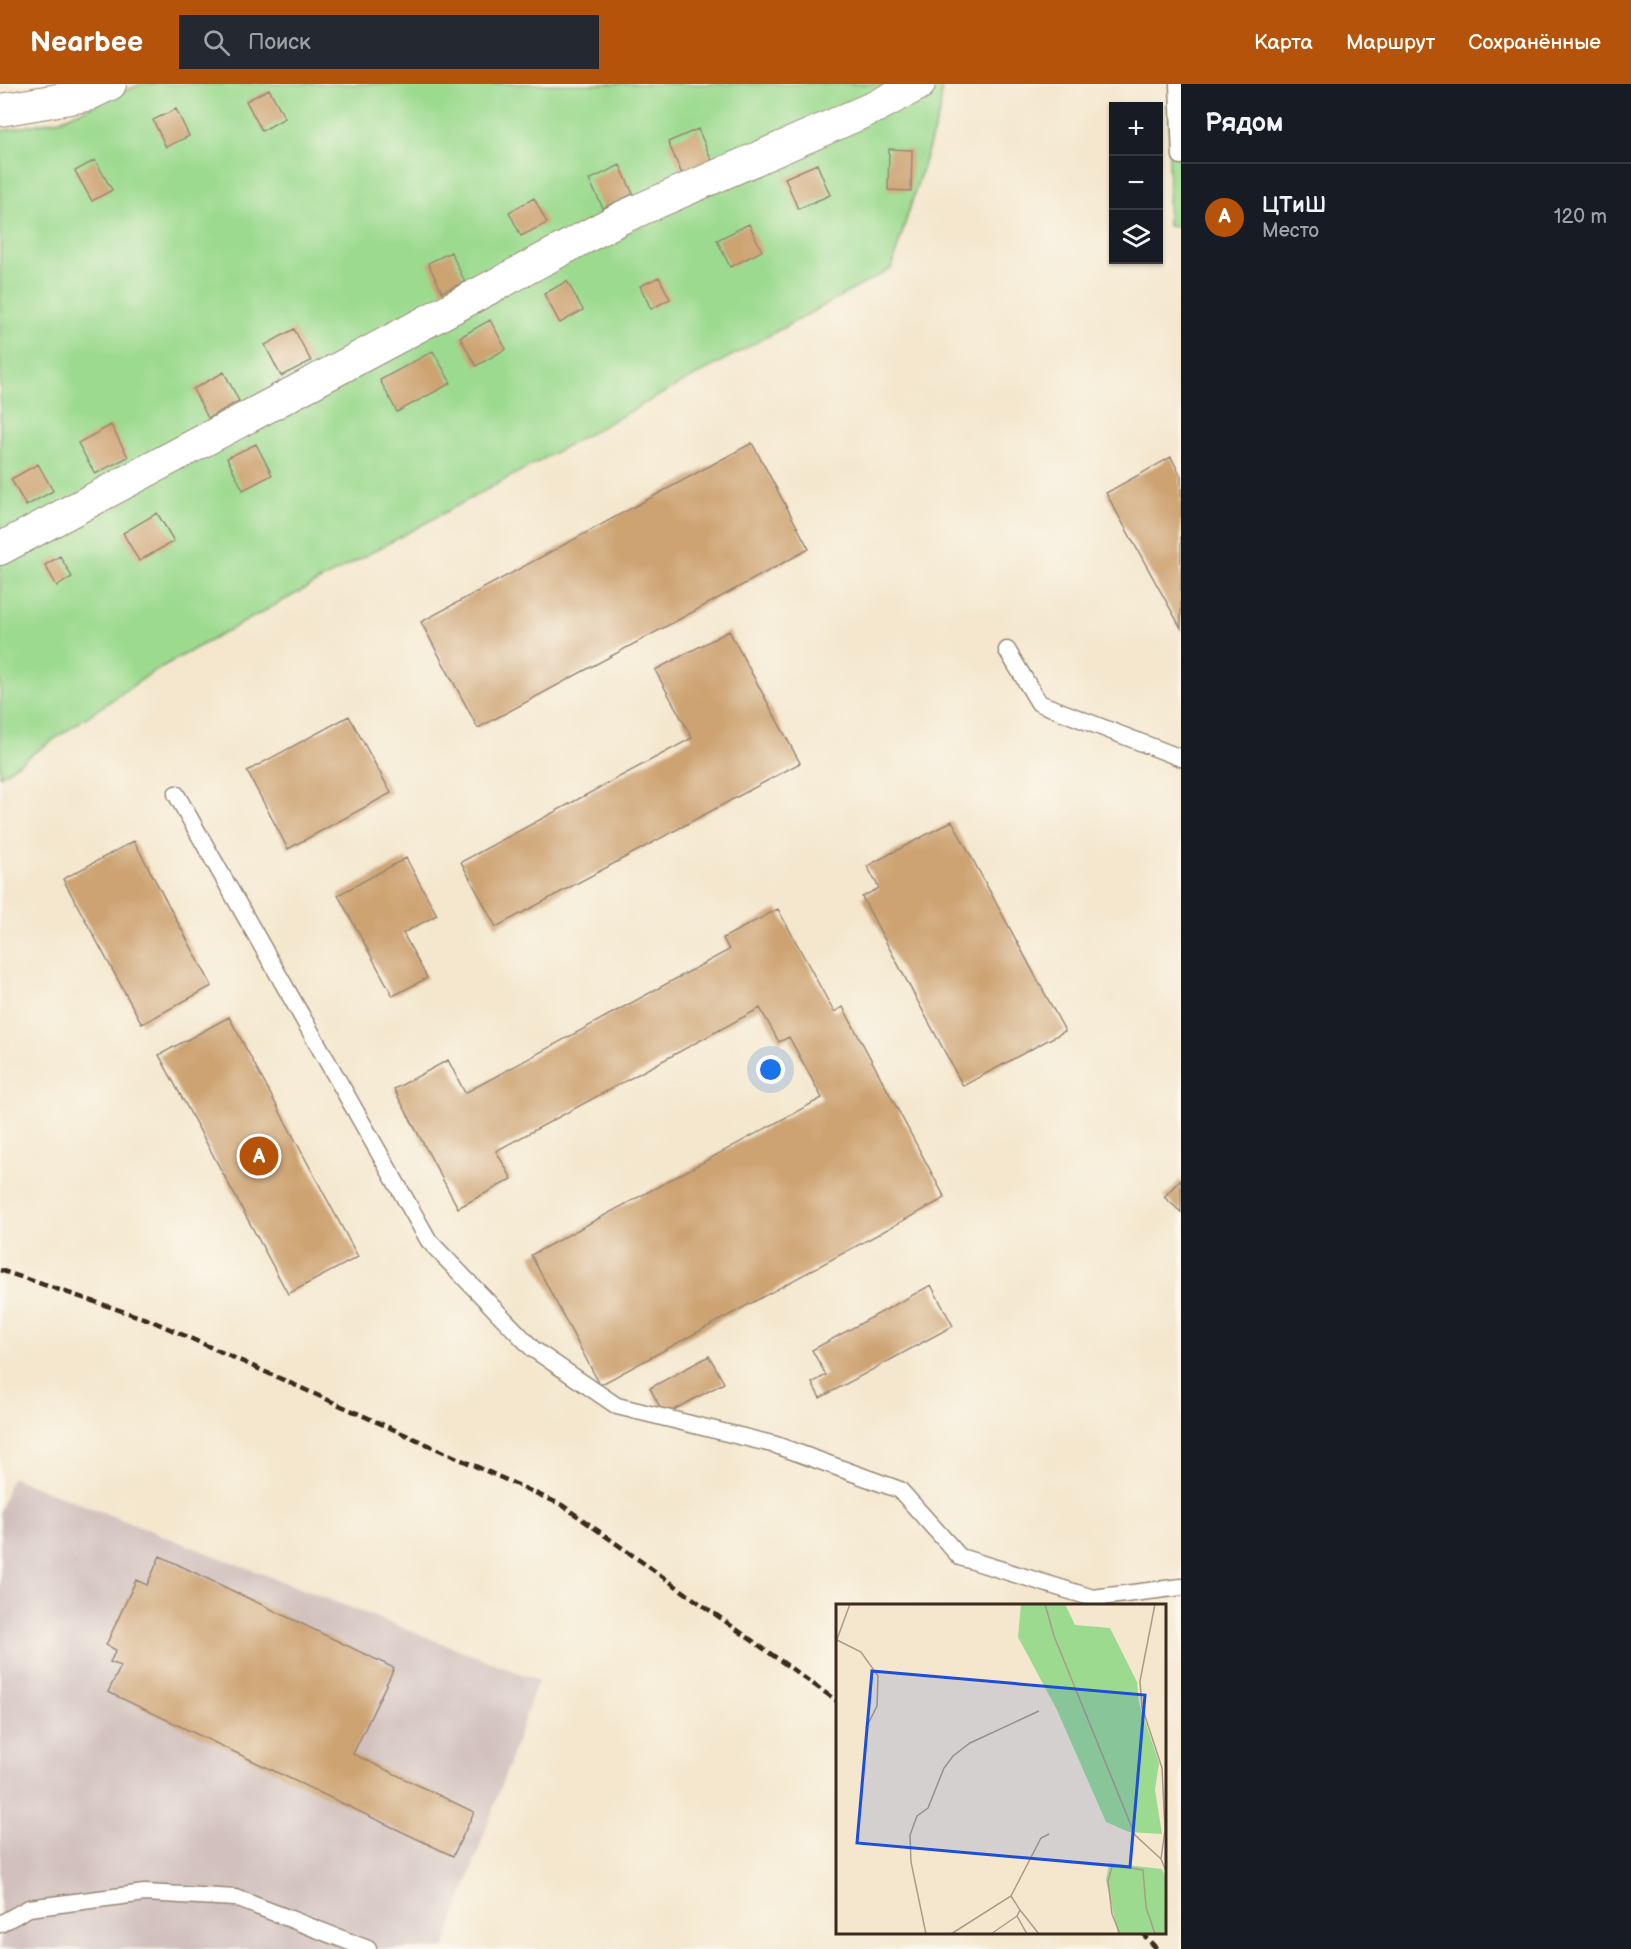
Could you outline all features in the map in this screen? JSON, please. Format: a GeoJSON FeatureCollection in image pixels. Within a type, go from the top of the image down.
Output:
{"type":"FeatureCollection","features":[{"type":"Feature","properties":{"kind":"street"},"geometry":{"type":"LineString","coordinates":[[0,110],[87,95],[110,84]]}},
{"type":"Feature","properties":{"kind":"street"},"geometry":{"type":"LineString","coordinates":[[0,549],[623,217],[876,106],[919,84]]}},
{"type":"Feature","properties":{"kind":"lane"},"geometry":{"type":"LineString","coordinates":[[1178,84],[1181,156]]}},
{"type":"Feature","properties":{"kind":"lane"},"geometry":{"type":"LineString","coordinates":[[1007,650],[1039,703],[1181,758]]}},
{"type":"Feature","properties":{"kind":"lane"},"geometry":{"type":"LineString","coordinates":[[176,794],[429,1241],[533,1349],[617,1406],[776,1445],[900,1490],[960,1557],[1093,1598],[1181,1587]]}},
{"type":"Feature","properties":{"kind":"lane"},"geometry":{"type":"LineString","coordinates":[[0,1924],[28,1908],[145,1893],[236,1898],[368,1949]]}},
{"type":"Feature","properties":{"kind":"shaded area"},"geometry":{"type":"Polygon","coordinates":[[[11,1477],[538,1680],[444,1949],[0,1949],[0,1511],[11,1477]]]}},
{"type":"Feature","properties":{"kind":"green space"},"geometry":{"type":"Polygon","coordinates":[[[141,84],[942,84],[940,111],[891,269],[156,670],[0,776],[0,131],[60,120],[141,84]]]}},
{"type":"Feature","properties":{"kind":"green space"},"geometry":{"type":"Polygon","coordinates":[[[1170,84],[1181,84],[1181,227],[1168,226],[1170,84]]]}},
{"type":"Feature","properties":{"kind":"building"},"geometry":{"type":"Polygon","coordinates":[[[269,89],[285,118],[262,131],[246,101],[269,89]]]}},
{"type":"Feature","properties":{"kind":"building"},"geometry":{"type":"Polygon","coordinates":[[[176,109],[189,136],[166,147],[153,120],[176,109]]]}},
{"type":"Feature","properties":{"kind":"building"},"geometry":{"type":"Polygon","coordinates":[[[698,129],[712,161],[682,174],[668,142],[698,129]]]}},
{"type":"Feature","properties":{"kind":"building"},"geometry":{"type":"Polygon","coordinates":[[[889,149],[912,150],[911,191],[888,190],[889,149]]]}},
{"type":"Feature","properties":{"kind":"building"},"geometry":{"type":"Polygon","coordinates":[[[95,160],[112,190],[92,201],[75,171],[95,160]]]}},
{"type":"Feature","properties":{"kind":"building"},"geometry":{"type":"Polygon","coordinates":[[[817,164],[830,195],[798,209],[785,178],[817,164]]]}},
{"type":"Feature","properties":{"kind":"building"},"geometry":{"type":"Polygon","coordinates":[[[620,165],[633,194],[603,208],[589,180],[620,165]]]}},
{"type":"Feature","properties":{"kind":"building"},"geometry":{"type":"Polygon","coordinates":[[[534,198],[547,223],[521,236],[509,212],[534,198]]]}},
{"type":"Feature","properties":{"kind":"building"},"geometry":{"type":"Polygon","coordinates":[[[749,224],[762,251],[730,267],[717,240],[749,224]]]}},
{"type":"Feature","properties":{"kind":"building"},"geometry":{"type":"Polygon","coordinates":[[[451,252],[465,282],[442,292],[428,263],[451,252]]]}},
{"type":"Feature","properties":{"kind":"building"},"geometry":{"type":"Polygon","coordinates":[[[659,277],[670,299],[651,309],[640,286],[659,277]]]}},
{"type":"Feature","properties":{"kind":"building"},"geometry":{"type":"Polygon","coordinates":[[[567,281],[583,310],[560,323],[544,294],[567,281]]]}},
{"type":"Feature","properties":{"kind":"building"},"geometry":{"type":"Polygon","coordinates":[[[490,320],[506,349],[476,366],[460,337],[490,320]]]}},
{"type":"Feature","properties":{"kind":"building"},"geometry":{"type":"Polygon","coordinates":[[[294,329],[311,361],[281,376],[265,345],[294,329]]]}},
{"type":"Feature","properties":{"kind":"building"},"geometry":{"type":"Polygon","coordinates":[[[433,351],[451,383],[397,412],[380,380],[433,351]]]}},
{"type":"Feature","properties":{"kind":"building"},"geometry":{"type":"Polygon","coordinates":[[[224,372],[239,401],[208,418],[193,389],[224,372]]]}},
{"type":"Feature","properties":{"kind":"building"},"geometry":{"type":"Polygon","coordinates":[[[111,425],[128,457],[95,474],[78,443],[111,425]]]}},
{"type":"Feature","properties":{"kind":"building"},"geometry":{"type":"Polygon","coordinates":[[[752,443],[809,549],[478,728],[421,622],[752,443]]]}},
{"type":"Feature","properties":{"kind":"building"},"geometry":{"type":"Polygon","coordinates":[[[256,444],[272,475],[243,490],[227,458],[256,444]]]}},
{"type":"Feature","properties":{"kind":"building"},"geometry":{"type":"Polygon","coordinates":[[[1171,457],[1181,476],[1181,628],[1106,493],[1171,457]]]}},
{"type":"Feature","properties":{"kind":"building"},"geometry":{"type":"Polygon","coordinates":[[[38,464],[53,491],[26,506],[11,479],[38,464]]]}},
{"type":"Feature","properties":{"kind":"building"},"geometry":{"type":"Polygon","coordinates":[[[157,513],[174,541],[139,561],[123,533],[157,513]]]}},
{"type":"Feature","properties":{"kind":"building"},"geometry":{"type":"Polygon","coordinates":[[[60,556],[72,577],[57,586],[45,565],[60,556]]]}},
{"type":"Feature","properties":{"kind":"building"},"geometry":{"type":"Polygon","coordinates":[[[729,631],[800,763],[496,927],[461,862],[692,738],[655,670],[729,631]]]}},
{"type":"Feature","properties":{"kind":"building"},"geometry":{"type":"Polygon","coordinates":[[[349,716],[391,793],[288,849],[247,771],[349,716]]]}},
{"type":"Feature","properties":{"kind":"building"},"geometry":{"type":"Polygon","coordinates":[[[952,821],[1065,1031],[963,1086],[862,897],[879,888],[867,866],[952,821]]]}},
{"type":"Feature","properties":{"kind":"building"},"geometry":{"type":"Polygon","coordinates":[[[134,841],[212,986],[142,1024],[63,879],[134,841]]]}},
{"type":"Feature","properties":{"kind":"building"},"geometry":{"type":"Polygon","coordinates":[[[406,858],[437,915],[403,933],[427,978],[393,996],[338,895],[406,858]]]}},
{"type":"Feature","properties":{"kind":"building"},"geometry":{"type":"Polygon","coordinates":[[[778,909],[834,1012],[843,1007],[945,1198],[600,1385],[531,1255],[822,1098],[789,1037],[779,1042],[760,1008],[496,1151],[512,1179],[458,1208],[394,1089],[448,1060],[465,1093],[729,950],[723,938],[778,909]]]}},
{"type":"Feature","properties":{"kind":"building"},"geometry":{"type":"Polygon","coordinates":[[[229,1017],[358,1257],[288,1294],[159,1055],[229,1017]]]}},
{"type":"Feature","properties":{"kind":"building"},"geometry":{"type":"Polygon","coordinates":[[[1181,1179],[1181,1212],[1164,1197],[1181,1179]]]}},
{"type":"Feature","properties":{"kind":"building"},"geometry":{"type":"Polygon","coordinates":[[[931,1285],[953,1326],[820,1398],[812,1383],[826,1375],[812,1350],[931,1285]]]}},
{"type":"Feature","properties":{"kind":"building"},"geometry":{"type":"Polygon","coordinates":[[[709,1356],[724,1383],[664,1415],[650,1388],[709,1356]]]}},
{"type":"Feature","properties":{"kind":"building"},"geometry":{"type":"Polygon","coordinates":[[[160,1556],[394,1668],[353,1754],[474,1812],[453,1856],[108,1692],[121,1666],[110,1662],[116,1650],[106,1645],[136,1580],[147,1585],[160,1556]]]}},
{"type":"Feature","properties":{"kind":"railway"},"geometry":{"type":"LineString","coordinates":[[0,1270],[152,1321],[562,1505],[836,1700]]}},
{"type":"Feature","properties":{"kind":"railway"},"geometry":{"type":"LineString","coordinates":[[1143,1934],[1157,1949]]}},
{"type":"Feature","properties":{"kind":"place","name":"ЦТиШ"},"geometry":{"type":"Point","coordinates":[259,1156]}}]}
